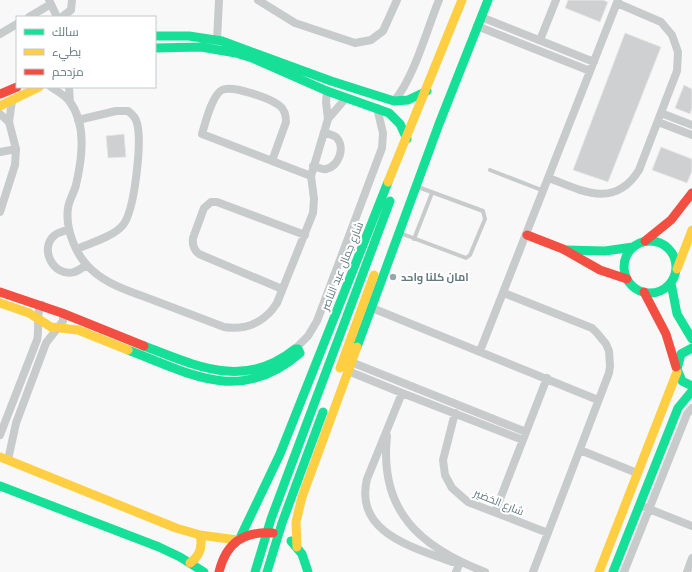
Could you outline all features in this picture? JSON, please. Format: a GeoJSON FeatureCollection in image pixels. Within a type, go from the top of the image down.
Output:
{"type":"FeatureCollection","features":[{"type":"Feature","properties":{"kind":"main road","name":"شارع جمال عبد الناصر"},"geometry":{"type":"LineString","coordinates":[[219,572],[224,555],[238,539],[260,500],[427,91],[462,0]]}},
{"type":"Feature","properties":{"kind":"main road"},"geometry":{"type":"LineString","coordinates":[[297,547],[298,512],[302,497],[372,308],[398,232],[488,0]]}},
{"type":"Feature","properties":{"kind":"main road"},"geometry":{"type":"LineString","coordinates":[[156,36],[189,36],[217,40],[327,91],[389,113],[397,120],[403,129],[407,140]]}},
{"type":"Feature","properties":{"kind":"main road"},"geometry":{"type":"LineString","coordinates":[[156,48],[201,47],[237,49],[380,98],[394,101],[408,100],[427,91]]}},
{"type":"Feature","properties":{"kind":"main road"},"geometry":{"type":"LineString","coordinates":[[327,91],[331,81]]}},
{"type":"Feature","properties":{"kind":"main road"},"geometry":{"type":"LineString","coordinates":[[0,94],[16,87]]}},
{"type":"Feature","properties":{"kind":"main road"},"geometry":{"type":"LineString","coordinates":[[0,106],[12,101],[26,90]]}},
{"type":"Feature","properties":{"kind":"main road"},"geometry":{"type":"LineString","coordinates":[[377,108],[382,104],[380,98]]}},
{"type":"Feature","properties":{"kind":"main road"},"geometry":{"type":"LineString","coordinates":[[256,572],[266,535],[277,504],[388,207],[394,184],[395,168]]}},
{"type":"Feature","properties":{"kind":"main road"},"geometry":{"type":"LineString","coordinates":[[563,249],[591,252],[633,247],[645,241],[671,220],[692,192]]}},
{"type":"Feature","properties":{"kind":"main road"},"geometry":{"type":"LineString","coordinates":[[633,247],[626,257],[625,262],[624,268],[627,279],[631,285],[644,292],[654,293],[664,289],[671,283],[692,230]]}},
{"type":"Feature","properties":{"kind":"main road"},"geometry":{"type":"LineString","coordinates":[[267,572],[288,508],[377,268],[385,251],[398,232]]}},
{"type":"Feature","properties":{"kind":"main road"},"geometry":{"type":"LineString","coordinates":[[527,235],[563,249],[587,264],[627,279]]}},
{"type":"Feature","properties":{"kind":"main road"},"geometry":{"type":"LineString","coordinates":[[645,241],[655,241],[668,248],[676,261],[676,272]]}},
{"type":"Feature","properties":{"kind":"main road"},"geometry":{"type":"LineString","coordinates":[[671,283],[677,314],[692,338]]}},
{"type":"Feature","properties":{"kind":"main road"},"geometry":{"type":"LineString","coordinates":[[0,292],[63,312],[142,345],[210,369],[223,372],[250,371],[259,369],[285,357],[295,349],[299,350],[299,356],[277,371],[245,380],[222,381],[204,378],[78,330],[58,328],[47,325],[38,318],[16,307],[0,303]]}},
{"type":"Feature","properties":{"kind":"main road"},"geometry":{"type":"LineString","coordinates":[[644,292],[666,334],[677,370],[685,383],[692,386]]}},
{"type":"Feature","properties":{"kind":"main road"},"geometry":{"type":"LineString","coordinates":[[599,572],[677,370],[681,354],[692,348]]}},
{"type":"Feature","properties":{"kind":"main road"},"geometry":{"type":"LineString","coordinates":[[613,572],[678,408],[692,391]]}},
{"type":"Feature","properties":{"kind":"main road"},"geometry":{"type":"LineString","coordinates":[[4,458],[176,528],[200,535],[238,539],[248,534],[265,531],[283,536],[297,547],[307,568],[312,572]]}},
{"type":"Feature","properties":{"kind":"main road"},"geometry":{"type":"LineString","coordinates":[[0,486],[159,547],[204,572]]}},
{"type":"Feature","properties":{"kind":"main road"},"geometry":{"type":"LineString","coordinates":[[260,500],[267,508],[277,512],[287,514],[298,512]]}},
{"type":"Feature","properties":{"kind":"main road"},"geometry":{"type":"LineString","coordinates":[[190,563],[197,558],[201,551],[202,543],[200,535]]}},
{"type":"Feature","properties":{"kind":"street"},"geometry":{"type":"LineString","coordinates":[[64,16],[70,10],[72,0]]}},
{"type":"Feature","properties":{"kind":"street"},"geometry":{"type":"LineString","coordinates":[[217,40],[219,0]]}},
{"type":"Feature","properties":{"kind":"street"},"geometry":{"type":"LineString","coordinates":[[258,0],[295,22],[355,43],[371,40],[383,30],[397,0]]}},
{"type":"Feature","properties":{"kind":"street"},"geometry":{"type":"LineString","coordinates":[[394,101],[408,79],[439,0]]}},
{"type":"Feature","properties":{"kind":"street"},"geometry":{"type":"LineString","coordinates":[[540,40],[556,0]]}},
{"type":"Feature","properties":{"kind":"street"},"geometry":{"type":"LineString","coordinates":[[480,351],[618,1],[656,19],[669,30],[675,40],[678,52],[678,65],[639,170],[632,180],[618,190],[607,194],[589,193],[549,178]]}},
{"type":"Feature","properties":{"kind":"street"},"geometry":{"type":"LineString","coordinates":[[30,16],[50,2],[57,16]]}},
{"type":"Feature","properties":{"kind":"street"},"geometry":{"type":"LineString","coordinates":[[479,21],[540,40],[594,62]]}},
{"type":"Feature","properties":{"kind":"street"},"geometry":{"type":"LineString","coordinates":[[479,21],[590,71]]}},
{"type":"Feature","properties":{"kind":"street"},"geometry":{"type":"LineString","coordinates":[[0,34],[16,25]]}},
{"type":"Feature","properties":{"kind":"street"},"geometry":{"type":"LineString","coordinates":[[52,88],[70,102]]}},
{"type":"Feature","properties":{"kind":"street"},"geometry":{"type":"LineString","coordinates":[[69,88],[70,102],[78,120],[82,152],[79,171],[68,207],[69,229],[76,249],[87,265],[105,280],[119,287],[224,327],[233,328],[250,326],[266,317],[277,303],[311,220],[314,205],[311,176],[328,119],[326,102],[327,91]]}},
{"type":"Feature","properties":{"kind":"street"},"geometry":{"type":"LineString","coordinates":[[272,161],[286,122],[284,110],[275,103],[241,90],[234,88],[222,90],[216,96],[202,134],[272,161],[311,176]]}},
{"type":"Feature","properties":{"kind":"street"},"geometry":{"type":"LineString","coordinates":[[328,119],[346,98]]}},
{"type":"Feature","properties":{"kind":"street"},"geometry":{"type":"LineString","coordinates":[[0,212],[15,165],[16,149],[9,122],[12,101]]}},
{"type":"Feature","properties":{"kind":"street"},"geometry":{"type":"LineString","coordinates":[[295,349],[308,336],[317,321],[382,148],[383,133],[377,108]]}},
{"type":"Feature","properties":{"kind":"street"},"geometry":{"type":"LineString","coordinates":[[76,249],[112,233],[123,225],[127,219],[134,192],[138,155],[137,122],[128,111],[116,111],[78,120]]}},
{"type":"Feature","properties":{"kind":"street"},"geometry":{"type":"LineString","coordinates":[[661,113],[692,125]]}},
{"type":"Feature","properties":{"kind":"street"},"geometry":{"type":"LineString","coordinates":[[0,114],[9,122]]}},
{"type":"Feature","properties":{"kind":"street"},"geometry":{"type":"LineString","coordinates":[[658,122],[692,135]]}},
{"type":"Feature","properties":{"kind":"street"},"geometry":{"type":"LineString","coordinates":[[313,166],[324,169],[330,167],[335,164],[340,153],[341,147],[335,136],[324,132]]}},
{"type":"Feature","properties":{"kind":"street"},"geometry":{"type":"LineString","coordinates":[[0,152],[16,149]]}},
{"type":"Feature","properties":{"kind":"street"},"geometry":{"type":"LineString","coordinates":[[282,289],[199,254],[196,251],[192,243],[192,238],[204,208],[211,202],[217,202],[304,235]]}},
{"type":"Feature","properties":{"kind":"street"},"geometry":{"type":"LineString","coordinates":[[69,229],[55,235],[51,240],[48,252],[52,264],[61,271],[67,273],[74,272],[87,265]]}},
{"type":"Feature","properties":{"kind":"street"},"geometry":{"type":"LineString","coordinates":[[504,293],[592,328],[602,338],[609,351],[610,366],[580,450],[533,572]]}},
{"type":"Feature","properties":{"kind":"street"},"geometry":{"type":"LineString","coordinates":[[0,435],[37,340],[40,329],[38,311],[42,306]]}},
{"type":"Feature","properties":{"kind":"street"},"geometry":{"type":"LineString","coordinates":[[372,308],[598,400]]}},
{"type":"Feature","properties":{"kind":"street"},"geometry":{"type":"LineString","coordinates":[[4,458],[46,343],[63,321],[63,312]]}},
{"type":"Feature","properties":{"kind":"street"},"geometry":{"type":"LineString","coordinates":[[350,366],[402,393],[523,440]]}},
{"type":"Feature","properties":{"kind":"street"},"geometry":{"type":"LineString","coordinates":[[350,366],[526,432]]}},
{"type":"Feature","properties":{"kind":"street"},"geometry":{"type":"LineString","coordinates":[[495,512],[547,378]]}},
{"type":"Feature","properties":{"kind":"street"},"geometry":{"type":"LineString","coordinates":[[402,393],[365,486],[365,500],[370,514],[380,527],[401,542],[452,562],[460,562]]}},
{"type":"Feature","properties":{"kind":"street"},"geometry":{"type":"LineString","coordinates":[[624,572],[687,414],[692,408]]}},
{"type":"Feature","properties":{"kind":"street","name":"شارع الخضير"},"geometry":{"type":"LineString","coordinates":[[455,413],[443,453],[445,475],[452,488],[462,498],[548,533]]}},
{"type":"Feature","properties":{"kind":"street"},"geometry":{"type":"LineString","coordinates":[[389,424],[386,443],[386,472],[396,504],[403,516],[416,532],[431,544],[460,562],[485,572]]}},
{"type":"Feature","properties":{"kind":"street"},"geometry":{"type":"LineString","coordinates":[[580,450],[637,473]]}},
{"type":"Feature","properties":{"kind":"street"},"geometry":{"type":"LineString","coordinates":[[639,505],[692,526]]}},
{"type":"Feature","properties":{"kind":"street"},"geometry":{"type":"LineString","coordinates":[[687,572],[692,558]]}},
{"type":"Feature","properties":{"kind":"street"},"geometry":{"type":"LineString","coordinates":[[456,572],[460,562]]}},
{"type":"Feature","properties":{"kind":"lane"},"geometry":{"type":"LineString","coordinates":[[490,170],[544,191]]}},
{"type":"Feature","properties":{"kind":"lane"},"geometry":{"type":"LineString","coordinates":[[398,232],[466,258],[470,255],[485,219],[483,211],[416,187]]}},
{"type":"Feature","properties":{"kind":"lane"},"geometry":{"type":"LineString","coordinates":[[414,239],[432,193]]}},
{"type":"Feature","properties":{"kind":"building"},"geometry":{"type":"Polygon","coordinates":[[[568,0],[603,0],[608,2],[600,22],[565,8],[568,0]]]}},
{"type":"Feature","properties":{"kind":"building"},"geometry":{"type":"Polygon","coordinates":[[[625,33],[661,47],[608,182],[573,170],[625,33]]]}},
{"type":"Feature","properties":{"kind":"building"},"geometry":{"type":"Polygon","coordinates":[[[684,85],[692,89],[692,108],[690,114],[675,108],[684,85]]]}},
{"type":"Feature","properties":{"kind":"building"},"geometry":{"type":"Polygon","coordinates":[[[124,134],[126,157],[108,158],[106,136],[124,134]]]}},
{"type":"Feature","properties":{"kind":"building"},"geometry":{"type":"Polygon","coordinates":[[[661,147],[692,159],[692,171],[687,183],[652,170],[661,147]]]}},
{"type":"Feature","properties":{"kind":"traffic: fast"},"geometry":{"type":"LineString","coordinates":[[357,347],[439,124],[488,0]]}},
{"type":"Feature","properties":{"kind":"traffic: fast"},"geometry":{"type":"LineString","coordinates":[[156,36],[189,36],[222,41],[331,81],[394,101],[408,100],[427,91]]}},
{"type":"Feature","properties":{"kind":"traffic: fast"},"geometry":{"type":"LineString","coordinates":[[156,48],[201,47],[236,53],[252,58],[327,91],[389,113],[400,124],[407,139]]}},
{"type":"Feature","properties":{"kind":"traffic: fast"},"geometry":{"type":"LineString","coordinates":[[240,538],[280,454],[388,182]]}},
{"type":"Feature","properties":{"kind":"traffic: fast"},"geometry":{"type":"LineString","coordinates":[[255,572],[271,519],[390,201]]}},
{"type":"Feature","properties":{"kind":"traffic: fast"},"geometry":{"type":"LineString","coordinates":[[650,241],[660,243],[668,249],[674,257],[676,267],[674,277],[668,285],[660,291],[650,293],[640,291],[632,285],[626,277],[624,267],[626,257],[632,249],[640,243],[650,241]]}},
{"type":"Feature","properties":{"kind":"traffic: fast"},"geometry":{"type":"LineString","coordinates":[[566,250],[605,251],[633,247]]}},
{"type":"Feature","properties":{"kind":"traffic: fast"},"geometry":{"type":"LineString","coordinates":[[671,283],[677,314],[692,339]]}},
{"type":"Feature","properties":{"kind":"traffic: fast"},"geometry":{"type":"LineString","coordinates":[[128,350],[194,375],[215,380],[236,381],[257,378],[278,369],[300,353],[298,349],[295,349],[276,361],[257,369],[239,371],[202,367],[144,346]]}},
{"type":"Feature","properties":{"kind":"traffic: fast"},"geometry":{"type":"LineString","coordinates":[[692,348],[681,354],[677,369],[682,381],[692,386]]}},
{"type":"Feature","properties":{"kind":"traffic: fast"},"geometry":{"type":"LineString","coordinates":[[613,572],[678,408],[692,391]]}},
{"type":"Feature","properties":{"kind":"traffic: fast"},"geometry":{"type":"LineString","coordinates":[[267,572],[282,523],[323,412]]}},
{"type":"Feature","properties":{"kind":"traffic: fast"},"geometry":{"type":"LineString","coordinates":[[0,486],[159,547],[180,557],[204,572]]}},
{"type":"Feature","properties":{"kind":"traffic: fast"},"geometry":{"type":"LineString","coordinates":[[291,541],[302,554],[308,572]]}},
{"type":"Feature","properties":{"kind":"traffic: slow"},"geometry":{"type":"LineString","coordinates":[[388,182],[462,0]]}},
{"type":"Feature","properties":{"kind":"traffic: slow"},"geometry":{"type":"LineString","coordinates":[[0,106],[37,88]]}},
{"type":"Feature","properties":{"kind":"traffic: slow"},"geometry":{"type":"LineString","coordinates":[[677,269],[692,230]]}},
{"type":"Feature","properties":{"kind":"traffic: slow"},"geometry":{"type":"LineString","coordinates":[[340,368],[374,275]]}},
{"type":"Feature","properties":{"kind":"traffic: slow"},"geometry":{"type":"LineString","coordinates":[[0,303],[29,313],[51,327],[78,330],[128,350]]}},
{"type":"Feature","properties":{"kind":"traffic: slow"},"geometry":{"type":"LineString","coordinates":[[297,547],[296,522],[302,497],[357,347]]}},
{"type":"Feature","properties":{"kind":"traffic: slow"},"geometry":{"type":"LineString","coordinates":[[599,572],[677,372]]}},
{"type":"Feature","properties":{"kind":"traffic: slow"},"geometry":{"type":"LineString","coordinates":[[0,457],[176,528],[200,535],[237,540]]}},
{"type":"Feature","properties":{"kind":"traffic: slow"},"geometry":{"type":"LineString","coordinates":[[190,563],[200,551],[200,535]]}},
{"type":"Feature","properties":{"kind":"traffic: jam"},"geometry":{"type":"LineString","coordinates":[[0,94],[16,87]]}},
{"type":"Feature","properties":{"kind":"traffic: jam"},"geometry":{"type":"LineString","coordinates":[[645,241],[671,220],[692,193]]}},
{"type":"Feature","properties":{"kind":"traffic: jam"},"geometry":{"type":"LineString","coordinates":[[527,235],[563,249],[600,270],[627,279]]}},
{"type":"Feature","properties":{"kind":"traffic: jam"},"geometry":{"type":"LineString","coordinates":[[0,292],[62,313],[144,346]]}},
{"type":"Feature","properties":{"kind":"traffic: jam"},"geometry":{"type":"LineString","coordinates":[[644,292],[666,334],[676,367]]}},
{"type":"Feature","properties":{"kind":"traffic: jam"},"geometry":{"type":"LineString","coordinates":[[219,572],[226,553],[237,541],[253,534],[273,533]]}},
{"type":"Feature","properties":{"kind":"place","name":"امان كلنا واحد"},"geometry":{"type":"Point","coordinates":[393,277]}}]}
